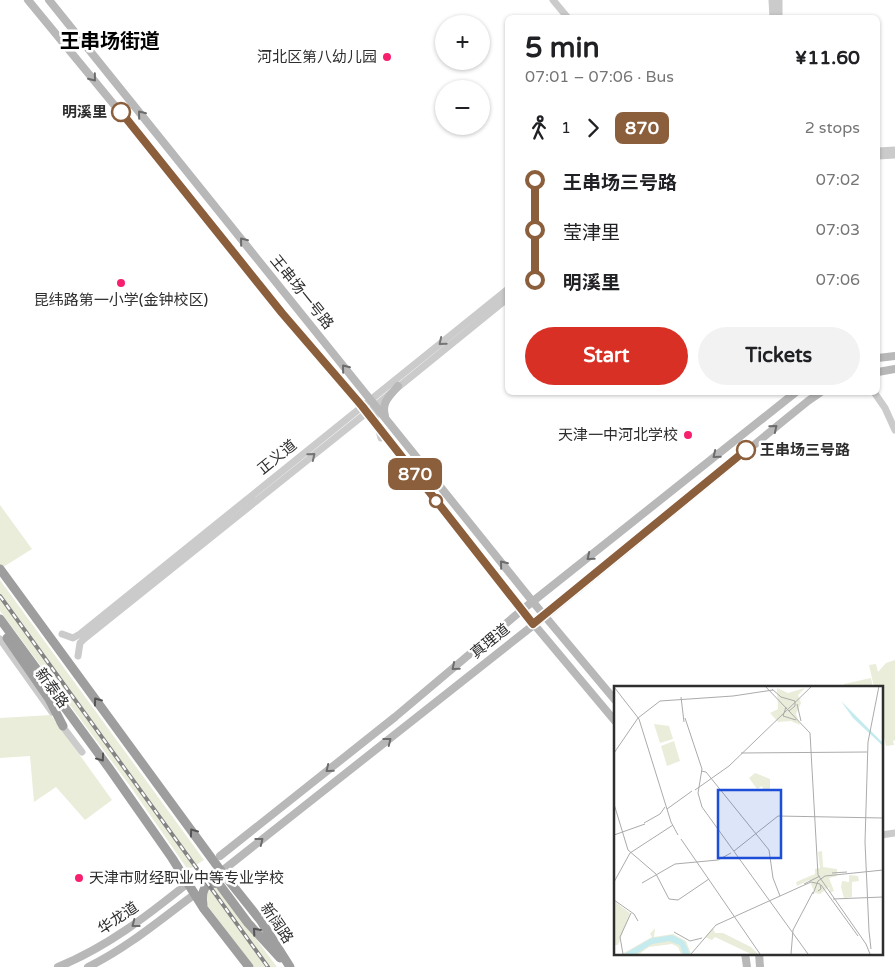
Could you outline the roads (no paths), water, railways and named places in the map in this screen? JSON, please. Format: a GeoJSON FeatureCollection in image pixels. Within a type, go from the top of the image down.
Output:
{"type":"FeatureCollection","features":[{"type":"Feature","properties":{"kind":"highway","name":"新阔路"},"geometry":{"type":"LineString","coordinates":[[0,569],[218,867],[261,921],[290,967]]}},
{"type":"Feature","properties":{"kind":"highway"},"geometry":{"type":"LineString","coordinates":[[0,619],[114,775],[172,858],[204,909],[249,967]]}},
{"type":"Feature","properties":{"kind":"highway"},"geometry":{"type":"LineString","coordinates":[[0,624],[49,699],[62,726]]}},
{"type":"Feature","properties":{"kind":"highway"},"geometry":{"type":"LineString","coordinates":[[204,909],[202,897],[204,889],[212,883],[219,884],[248,923],[272,951],[290,967]]}},
{"type":"Feature","properties":{"kind":"main road","name":"王串场一号路"},"geometry":{"type":"LineString","coordinates":[[28,0],[282,313],[364,409],[522,610]]}},
{"type":"Feature","properties":{"kind":"main road","name":"王串场一号路"},"geometry":{"type":"LineString","coordinates":[[49,0],[544,616],[614,700]]}},
{"type":"Feature","properties":{"kind":"main road"},"geometry":{"type":"LineString","coordinates":[[880,358],[895,356]]}},
{"type":"Feature","properties":{"kind":"main road"},"geometry":{"type":"LineString","coordinates":[[880,372],[895,369]]}},
{"type":"Feature","properties":{"kind":"main road"},"geometry":{"type":"LineString","coordinates":[[391,429],[383,408],[395,384]]}},
{"type":"Feature","properties":{"kind":"main road","name":"真理道"},"geometry":{"type":"LineString","coordinates":[[220,856],[395,717],[522,610],[792,395]]}},
{"type":"Feature","properties":{"kind":"main road","name":"真理道"},"geometry":{"type":"LineString","coordinates":[[222,871],[447,694],[817,395]]}},
{"type":"Feature","properties":{"kind":"main road","name":"王串场一号路"},"geometry":{"type":"LineString","coordinates":[[518,585],[533,602]]}},
{"type":"Feature","properties":{"kind":"main road","name":"王串场一号路"},"geometry":{"type":"LineString","coordinates":[[505,595],[522,610]]}},
{"type":"Feature","properties":{"kind":"main road","name":"王串场一号路"},"geometry":{"type":"LineString","coordinates":[[522,610],[518,613],[533,624],[614,722]]}},
{"type":"Feature","properties":{"kind":"main road","name":"华龙道"},"geometry":{"type":"LineString","coordinates":[[58,967],[117,937],[188,883]]}},
{"type":"Feature","properties":{"kind":"main road"},"geometry":{"type":"LineString","coordinates":[[88,967],[137,938],[195,894]]}},
{"type":"Feature","properties":{"kind":"main road"},"geometry":{"type":"LineString","coordinates":[[745,954],[747,967]]}},
{"type":"Feature","properties":{"kind":"main road"},"geometry":{"type":"LineString","coordinates":[[759,954],[760,967]]}},
{"type":"Feature","properties":{"kind":"street"},"geometry":{"type":"LineString","coordinates":[[553,0],[566,15]]}},
{"type":"Feature","properties":{"kind":"street"},"geometry":{"type":"LineString","coordinates":[[772,0],[773,15]]}},
{"type":"Feature","properties":{"kind":"street"},"geometry":{"type":"LineString","coordinates":[[779,0],[779,15]]}},
{"type":"Feature","properties":{"kind":"street"},"geometry":{"type":"LineString","coordinates":[[880,151],[895,150]]}},
{"type":"Feature","properties":{"kind":"street"},"geometry":{"type":"LineString","coordinates":[[880,156],[895,155]]}},
{"type":"Feature","properties":{"kind":"street","name":"正义道"},"geometry":{"type":"LineString","coordinates":[[373,402],[505,292]]}},
{"type":"Feature","properties":{"kind":"street","name":"正义道"},"geometry":{"type":"LineString","coordinates":[[62,634],[74,638],[80,634],[364,409],[505,300]]}},
{"type":"Feature","properties":{"kind":"street"},"geometry":{"type":"LineString","coordinates":[[381,438],[373,402],[395,384]]}},
{"type":"Feature","properties":{"kind":"street"},"geometry":{"type":"LineString","coordinates":[[876,395],[885,408],[895,430]]}},
{"type":"Feature","properties":{"kind":"street","name":"正义道"},"geometry":{"type":"LineString","coordinates":[[78,656],[80,643],[84,639],[364,409]]}},
{"type":"Feature","properties":{"kind":"street","name":"新泰路"},"geometry":{"type":"LineString","coordinates":[[0,639],[82,752]]}},
{"type":"Feature","properties":{"kind":"street"},"geometry":{"type":"LineString","coordinates":[[882,837],[895,834]]}},
{"type":"Feature","properties":{"kind":"railway"},"geometry":{"type":"LineString","coordinates":[[0,596],[268,967]]}},
{"type":"Feature","properties":{"kind":"place","name":"河北区第八幼儿园"},"geometry":{"type":"Point","coordinates":[387,57]}},
{"type":"Feature","properties":{"kind":"place","name":"明溪里"},"geometry":{"type":"Point","coordinates":[121,112]}},
{"type":"Feature","properties":{"kind":"place","name":"昆纬路第一小学(金钟校区)"},"geometry":{"type":"Point","coordinates":[121,283]}},
{"type":"Feature","properties":{"kind":"place","name":"天津一中河北学校"},"geometry":{"type":"Point","coordinates":[688,435]}},
{"type":"Feature","properties":{"kind":"place","name":"王串场三号路"},"geometry":{"type":"Point","coordinates":[746,450]}},
{"type":"Feature","properties":{"kind":"place","name":"天津市财经职业中等专业学校"},"geometry":{"type":"Point","coordinates":[79,878]}},
{"type":"Feature","properties":{"kind":"district","name":"王串场街道"},"geometry":{"type":"Point","coordinates":[110,42]}}]}
